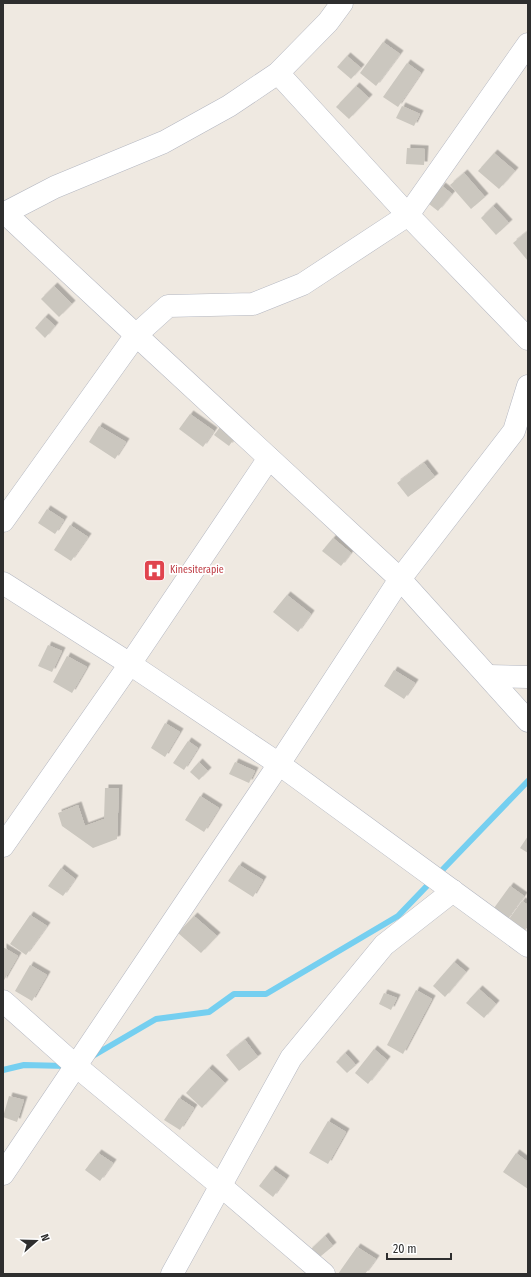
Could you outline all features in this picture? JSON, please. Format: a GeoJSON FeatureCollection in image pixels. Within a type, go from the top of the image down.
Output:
{"type":"FeatureCollection","features":[{"type":"Feature","properties":{"kind":"street"},"geometry":{"type":"LineString","coordinates":[[342,3],[328,22],[278,73],[229,106],[164,142],[55,187],[4,213],[400,579],[528,721]]}},
{"type":"Feature","properties":{"kind":"street"},"geometry":{"type":"LineString","coordinates":[[3,521],[136,335],[168,306],[253,304],[303,284],[408,215],[528,44]]}},
{"type":"Feature","properties":{"kind":"street"},"geometry":{"type":"LineString","coordinates":[[278,73],[408,215],[528,339]]}},
{"type":"Feature","properties":{"kind":"street"},"geometry":{"type":"LineString","coordinates":[[3,1174],[280,764],[400,579],[514,431],[528,386]]}},
{"type":"Feature","properties":{"kind":"street"},"geometry":{"type":"LineString","coordinates":[[3,846],[130,664],[269,458]]}},
{"type":"Feature","properties":{"kind":"street"},"geometry":{"type":"LineString","coordinates":[[3,583],[130,664],[280,764],[528,946]]}},
{"type":"Feature","properties":{"kind":"street"},"geometry":{"type":"LineString","coordinates":[[488,676],[528,677]]}},
{"type":"Feature","properties":{"kind":"street"},"geometry":{"type":"LineString","coordinates":[[172,1274],[291,1058],[384,945],[441,882]]}},
{"type":"Feature","properties":{"kind":"street"},"geometry":{"type":"LineString","coordinates":[[3,1001],[76,1066],[221,1186],[324,1274]]}},
{"type":"Feature","properties":{"kind":"building"},"geometry":{"type":"Polygon","coordinates":[[[383,42],[400,54],[376,86],[360,73],[383,42]]]}},
{"type":"Feature","properties":{"kind":"building"},"geometry":{"type":"Polygon","coordinates":[[[347,56],[361,68],[351,79],[337,67],[347,56]]]}},
{"type":"Feature","properties":{"kind":"building"},"geometry":{"type":"Polygon","coordinates":[[[407,63],[421,73],[398,107],[383,97],[407,63]]]}},
{"type":"Feature","properties":{"kind":"building"},"geometry":{"type":"Polygon","coordinates":[[[356,86],[369,98],[349,119],[336,107],[356,86]]]}},
{"type":"Feature","properties":{"kind":"building"},"geometry":{"type":"Polygon","coordinates":[[[402,106],[420,114],[414,126],[396,118],[402,106]]]}},
{"type":"Feature","properties":{"kind":"building"},"geometry":{"type":"Polygon","coordinates":[[[407,148],[425,149],[424,165],[406,164],[407,148]]]}},
{"type":"Feature","properties":{"kind":"building"},"geometry":{"type":"Polygon","coordinates":[[[494,153],[515,171],[499,189],[478,171],[494,153]]]}},
{"type":"Feature","properties":{"kind":"building"},"geometry":{"type":"Polygon","coordinates":[[[464,173],[485,197],[471,209],[450,185],[464,173]]]}},
{"type":"Feature","properties":{"kind":"building"},"geometry":{"type":"Polygon","coordinates":[[[442,186],[452,194],[438,211],[429,204],[442,186]]]}},
{"type":"Feature","properties":{"kind":"building"},"geometry":{"type":"Polygon","coordinates":[[[493,206],[509,223],[496,235],[481,218],[493,206]]]}},
{"type":"Feature","properties":{"kind":"building"},"geometry":{"type":"Polygon","coordinates":[[[528,231],[528,261],[513,243],[528,231]]]}},
{"type":"Feature","properties":{"kind":"building"},"geometry":{"type":"Polygon","coordinates":[[[54,286],[72,304],[59,317],[41,299],[54,286]]]}},
{"type":"Feature","properties":{"kind":"building"},"geometry":{"type":"Polygon","coordinates":[[[45,317],[55,326],[45,338],[35,328],[45,317]]]}},
{"type":"Feature","properties":{"kind":"building"},"geometry":{"type":"Polygon","coordinates":[[[190,414],[214,431],[203,447],[179,429],[190,414]]]}},
{"type":"Feature","properties":{"kind":"building"},"geometry":{"type":"Polygon","coordinates":[[[99,426],[126,442],[115,459],[89,442],[99,426]]]}},
{"type":"Feature","properties":{"kind":"building"},"geometry":{"type":"Polygon","coordinates":[[[221,426],[236,436],[229,446],[214,435],[221,426]]]}},
{"type":"Feature","properties":{"kind":"building"},"geometry":{"type":"Polygon","coordinates":[[[424,463],[435,477],[408,497],[397,483],[424,463]]]}},
{"type":"Feature","properties":{"kind":"building"},"geometry":{"type":"Polygon","coordinates":[[[47,509],[64,520],[55,534],[38,523],[47,509]]]}},
{"type":"Feature","properties":{"kind":"building"},"geometry":{"type":"Polygon","coordinates":[[[70,525],[88,537],[71,561],[54,550],[70,525]]]}},
{"type":"Feature","properties":{"kind":"building"},"geometry":{"type":"Polygon","coordinates":[[[333,538],[351,553],[341,566],[322,551],[333,538]]]}},
{"type":"Feature","properties":{"kind":"building"},"geometry":{"type":"Polygon","coordinates":[[[287,595],[311,614],[298,632],[273,612],[287,595]]]}},
{"type":"Feature","properties":{"kind":"building"},"geometry":{"type":"Polygon","coordinates":[[[48,645],[62,651],[52,672],[38,666],[48,645]]]}},
{"type":"Feature","properties":{"kind":"building"},"geometry":{"type":"Polygon","coordinates":[[[67,656],[87,667],[72,693],[53,682],[67,656]]]}},
{"type":"Feature","properties":{"kind":"building"},"geometry":{"type":"Polygon","coordinates":[[[394,670],[415,683],[404,699],[384,686],[394,670]]]}},
{"type":"Feature","properties":{"kind":"building"},"geometry":{"type":"Polygon","coordinates":[[[165,723],[180,732],[165,757],[151,748],[165,723]]]}},
{"type":"Feature","properties":{"kind":"building"},"geometry":{"type":"Polygon","coordinates":[[[188,741],[198,748],[184,770],[173,763],[188,741]]]}},
{"type":"Feature","properties":{"kind":"building"},"geometry":{"type":"Polygon","coordinates":[[[199,762],[208,771],[199,780],[190,772],[199,762]]]}},
{"type":"Feature","properties":{"kind":"building"},"geometry":{"type":"Polygon","coordinates":[[[235,762],[255,771],[249,783],[229,774],[235,762]]]}},
{"type":"Feature","properties":{"kind":"building"},"geometry":{"type":"Polygon","coordinates":[[[105,788],[119,788],[117,839],[93,848],[62,826],[58,813],[78,805],[85,826],[104,819],[105,788]]]}},
{"type":"Feature","properties":{"kind":"building"},"geometry":{"type":"Polygon","coordinates":[[[200,796],[219,808],[204,832],[185,820],[200,796]]]}},
{"type":"Feature","properties":{"kind":"building"},"geometry":{"type":"Polygon","coordinates":[[[528,836],[528,853],[520,848],[528,836]]]}},
{"type":"Feature","properties":{"kind":"building"},"geometry":{"type":"Polygon","coordinates":[[[239,865],[263,880],[253,897],[228,881],[239,865]]]}},
{"type":"Feature","properties":{"kind":"building"},"geometry":{"type":"Polygon","coordinates":[[[61,868],[75,879],[63,896],[48,886],[61,868]]]}},
{"type":"Feature","properties":{"kind":"building"},"geometry":{"type":"Polygon","coordinates":[[[510,886],[524,896],[503,925],[489,915],[510,886]]]}},
{"type":"Feature","properties":{"kind":"building"},"geometry":{"type":"Polygon","coordinates":[[[522,901],[528,905],[528,924],[519,937],[504,926],[522,901]]]}},
{"type":"Feature","properties":{"kind":"building"},"geometry":{"type":"Polygon","coordinates":[[[30,915],[47,926],[26,955],[10,944],[30,915]]]}},
{"type":"Feature","properties":{"kind":"building"},"geometry":{"type":"Polygon","coordinates":[[[194,916],[217,936],[201,953],[178,933],[194,916]]]}},
{"type":"Feature","properties":{"kind":"building"},"geometry":{"type":"Polygon","coordinates":[[[3,947],[18,956],[3,982],[3,947]]]}},
{"type":"Feature","properties":{"kind":"building"},"geometry":{"type":"Polygon","coordinates":[[[454,962],[466,972],[445,997],[433,986],[454,962]]]}},
{"type":"Feature","properties":{"kind":"building"},"geometry":{"type":"Polygon","coordinates":[[[30,965],[47,975],[32,1001],[15,991],[30,965]]]}},
{"type":"Feature","properties":{"kind":"building"},"geometry":{"type":"Polygon","coordinates":[[[479,989],[496,1004],[484,1018],[466,1003],[479,989]]]}},
{"type":"Feature","properties":{"kind":"building"},"geometry":{"type":"Polygon","coordinates":[[[416,990],[432,999],[403,1054],[387,1045],[416,990]]]}},
{"type":"Feature","properties":{"kind":"building"},"geometry":{"type":"Polygon","coordinates":[[[384,993],[397,998],[391,1010],[379,1004],[384,993]]]}},
{"type":"Feature","properties":{"kind":"building"},"geometry":{"type":"Polygon","coordinates":[[[245,1040],[258,1057],[239,1071],[226,1055],[245,1040]]]}},
{"type":"Feature","properties":{"kind":"building"},"geometry":{"type":"Polygon","coordinates":[[[374,1049],[387,1060],[368,1084],[355,1073],[374,1049]]]}},
{"type":"Feature","properties":{"kind":"building"},"geometry":{"type":"Polygon","coordinates":[[[345,1053],[356,1065],[347,1073],[336,1062],[345,1053]]]}},
{"type":"Feature","properties":{"kind":"building"},"geometry":{"type":"Polygon","coordinates":[[[209,1068],[225,1083],[202,1108],[186,1093],[209,1068]]]}},
{"type":"Feature","properties":{"kind":"building"},"geometry":{"type":"Polygon","coordinates":[[[9,1096],[24,1100],[17,1122],[3,1117],[9,1096]]]}},
{"type":"Feature","properties":{"kind":"building"},"geometry":{"type":"Polygon","coordinates":[[[179,1098],[194,1108],[180,1130],[164,1120],[179,1098]]]}},
{"type":"Feature","properties":{"kind":"building"},"geometry":{"type":"Polygon","coordinates":[[[328,1121],[346,1132],[328,1164],[309,1153],[328,1121]]]}},
{"type":"Feature","properties":{"kind":"building"},"geometry":{"type":"Polygon","coordinates":[[[98,1153],[113,1163],[100,1181],[85,1170],[98,1153]]]}},
{"type":"Feature","properties":{"kind":"building"},"geometry":{"type":"Polygon","coordinates":[[[516,1153],[528,1162],[528,1189],[503,1172],[516,1153]]]}},
{"type":"Feature","properties":{"kind":"building"},"geometry":{"type":"Polygon","coordinates":[[[272,1169],[286,1179],[273,1197],[259,1186],[272,1169]]]}},
{"type":"Feature","properties":{"kind":"building"},"geometry":{"type":"Polygon","coordinates":[[[325,1236],[333,1246],[316,1260],[309,1251],[325,1236]]]}},
{"type":"Feature","properties":{"kind":"building"},"geometry":{"type":"Polygon","coordinates":[[[357,1247],[376,1259],[365,1274],[338,1274],[357,1247]]]}},
{"type":"Feature","properties":{"kind":"waterway"},"geometry":{"type":"LineString","coordinates":[[91,1057],[156,1019],[209,1012],[234,994],[266,994],[398,916],[528,781]]}},
{"type":"Feature","properties":{"kind":"waterway"},"geometry":{"type":"LineString","coordinates":[[3,1070],[24,1065],[67,1066]]}},
{"type":"Feature","properties":{"kind":"place","name":"Kinesiterapie"},"geometry":{"type":"Point","coordinates":[155,570]}}]}
